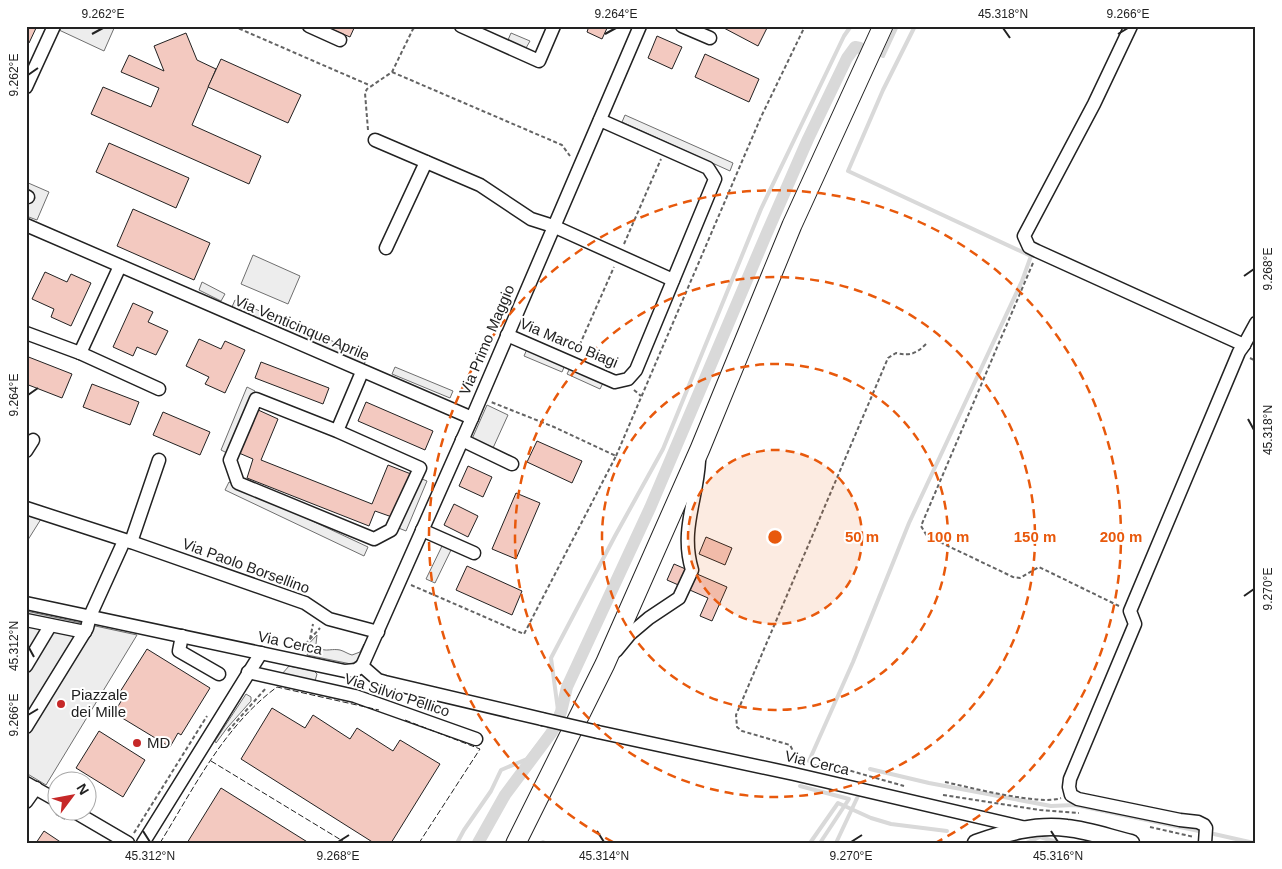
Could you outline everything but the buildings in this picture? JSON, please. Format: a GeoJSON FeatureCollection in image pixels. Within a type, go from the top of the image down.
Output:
{"type":"FeatureCollection","features":[{"type":"Feature","properties":{"kind":"highway"},"geometry":{"type":"LineString","coordinates":[[516,843],[605,664],[700,449],[792,225],[883,26]]}},
{"type":"Feature","properties":{"kind":"main road"},"geometry":{"type":"LineString","coordinates":[[976,843],[998,835],[1028,828],[1067,828],[1131,843]]}},
{"type":"Feature","properties":{"kind":"street"},"geometry":{"type":"LineString","coordinates":[[26,86],[54,26]]}},
{"type":"Feature","properties":{"kind":"street"},"geometry":{"type":"LineString","coordinates":[[309,26],[340,40]]}},
{"type":"Feature","properties":{"kind":"street"},"geometry":{"type":"LineString","coordinates":[[461,26],[538,61],[554,26]]}},
{"type":"Feature","properties":{"kind":"street","name":"Via Primo Maggio"},"geometry":{"type":"LineString","coordinates":[[362,666],[472,418],[640,26]]}},
{"type":"Feature","properties":{"kind":"street"},"geometry":{"type":"LineString","coordinates":[[682,26],[710,38]]}},
{"type":"Feature","properties":{"kind":"street"},"geometry":{"type":"LineString","coordinates":[[1131,26],[1094,104],[1024,236],[1029,247],[1037,252],[1244,345]]}},
{"type":"Feature","properties":{"kind":"street"},"geometry":{"type":"LineString","coordinates":[[375,140],[480,185],[514,210],[531,219],[553,226],[673,280],[715,179],[708,168],[600,120]]}},
{"type":"Feature","properties":{"kind":"street"},"geometry":{"type":"LineString","coordinates":[[386,248],[426,162]]}},
{"type":"Feature","properties":{"kind":"street","name":"Via Venticinque Aprile"},"geometry":{"type":"LineString","coordinates":[[26,225],[472,418]]}},
{"type":"Feature","properties":{"kind":"street"},"geometry":{"type":"LineString","coordinates":[[80,353],[120,266]]}},
{"type":"Feature","properties":{"kind":"street","name":"Via Marco Biagi"},"geometry":{"type":"LineString","coordinates":[[507,335],[615,382],[628,379],[636,370],[673,280]]}},
{"type":"Feature","properties":{"kind":"street"},"geometry":{"type":"LineString","coordinates":[[1205,841],[1206,828],[1198,822],[1078,799],[1071,794],[1069,787],[1070,779],[1135,624],[1130,612],[1239,352],[1256,323]]}},
{"type":"Feature","properties":{"kind":"street"},"geometry":{"type":"LineString","coordinates":[[26,333],[80,353],[159,388]]}},
{"type":"Feature","properties":{"kind":"street"},"geometry":{"type":"LineString","coordinates":[[337,431],[362,372]]}},
{"type":"Feature","properties":{"kind":"street"},"geometry":{"type":"LineString","coordinates":[[256,399],[337,431],[420,468],[391,530],[374,540],[238,483],[230,460],[256,399]]}},
{"type":"Feature","properties":{"kind":"street"},"geometry":{"type":"LineString","coordinates":[[26,451],[33,440]]}},
{"type":"Feature","properties":{"kind":"street"},"geometry":{"type":"LineString","coordinates":[[462,440],[512,464]]}},
{"type":"Feature","properties":{"kind":"street"},"geometry":{"type":"LineString","coordinates":[[605,664],[630,634],[649,618],[679,598],[692,570],[688,556],[687,534],[698,474],[700,449]]}},
{"type":"Feature","properties":{"kind":"street"},"geometry":{"type":"LineString","coordinates":[[26,727],[85,632],[90,616],[128,542],[159,460]]}},
{"type":"Feature","properties":{"kind":"street","name":"Via Paolo Borsellino"},"geometry":{"type":"LineString","coordinates":[[26,508],[305,603],[329,619],[378,632]]}},
{"type":"Feature","properties":{"kind":"street"},"geometry":{"type":"LineString","coordinates":[[422,530],[474,553]]}},
{"type":"Feature","properties":{"kind":"street","name":"Via Cerca"},"geometry":{"type":"LineString","coordinates":[[26,603],[345,671],[356,670],[362,666],[378,680],[386,682],[598,732],[794,774],[1028,828]]}},
{"type":"Feature","properties":{"kind":"street"},"geometry":{"type":"LineString","coordinates":[[26,620],[85,632]]}},
{"type":"Feature","properties":{"kind":"street"},"geometry":{"type":"LineString","coordinates":[[26,666],[50,626]]}},
{"type":"Feature","properties":{"kind":"street"},"geometry":{"type":"LineString","coordinates":[[182,636],[179,651],[220,674]]}},
{"type":"Feature","properties":{"kind":"street"},"geometry":{"type":"LineString","coordinates":[[143,843],[261,653]]}},
{"type":"Feature","properties":{"kind":"street"},"geometry":{"type":"LineString","coordinates":[[340,692],[345,671]]}},
{"type":"Feature","properties":{"kind":"street","name":"Via Silvio Pellico"},"geometry":{"type":"LineString","coordinates":[[248,672],[355,696],[476,739]]}},
{"type":"Feature","properties":{"kind":"street"},"geometry":{"type":"LineString","coordinates":[[26,802],[31,786],[48,795]]}},
{"type":"Feature","properties":{"kind":"street"},"geometry":{"type":"LineString","coordinates":[[92,822],[128,843]]}},
{"type":"Feature","properties":{"kind":"path"},"geometry":{"type":"LineString","coordinates":[[233,26],[369,85]]}},
{"type":"Feature","properties":{"kind":"path"},"geometry":{"type":"LineString","coordinates":[[375,140],[367,129],[366,93],[369,85],[392,72],[417,26]]}},
{"type":"Feature","properties":{"kind":"path"},"geometry":{"type":"LineString","coordinates":[[400,580],[524,634],[616,456],[761,117],[805,26]]}},
{"type":"Feature","properties":{"kind":"path"},"geometry":{"type":"LineString","coordinates":[[392,72],[562,144],[571,157],[582,161]]}},
{"type":"Feature","properties":{"kind":"path"},"geometry":{"type":"LineString","coordinates":[[1037,252],[921,526],[927,536],[1013,577],[1020,578],[1039,567],[1130,612]]}},
{"type":"Feature","properties":{"kind":"path"},"geometry":{"type":"LineString","coordinates":[[794,774],[795,755],[790,744],[742,731],[737,727],[736,715],[888,358],[896,353],[903,355],[917,352],[926,344]]}},
{"type":"Feature","properties":{"kind":"path"},"geometry":{"type":"LineString","coordinates":[[480,398],[554,427],[616,456]]}},
{"type":"Feature","properties":{"kind":"path"},"geometry":{"type":"LineString","coordinates":[[292,660],[329,619]]}},
{"type":"Feature","properties":{"kind":"path"},"geometry":{"type":"LineString","coordinates":[[226,733],[275,678]]}},
{"type":"Feature","properties":{"kind":"path"},"geometry":{"type":"LineString","coordinates":[[808,766],[823,763],[907,787]]}},
{"type":"Feature","properties":{"kind":"path"},"geometry":{"type":"LineString","coordinates":[[945,782],[1031,799],[1056,800],[1071,794]]}},
{"type":"Feature","properties":{"kind":"path"},"geometry":{"type":"LineString","coordinates":[[938,794],[1040,810],[1084,813]]}},
{"type":"Feature","properties":{"kind":"path"},"geometry":{"type":"LineString","coordinates":[[1150,827],[1205,841]]}},
{"type":"Feature","properties":{"kind":"shaded area"},"geometry":{"type":"Polygon","coordinates":[[[61,26],[115,26],[104,51],[59,30],[61,26]]]}},
{"type":"Feature","properties":{"kind":"shaded area"},"geometry":{"type":"Polygon","coordinates":[[[511,33],[530,41],[526,48],[508,40],[511,33]]]}},
{"type":"Feature","properties":{"kind":"shaded area"},"geometry":{"type":"Polygon","coordinates":[[[625,115],[733,163],[730,171],[622,122],[625,115]]]}},
{"type":"Feature","properties":{"kind":"shaded area"},"geometry":{"type":"Polygon","coordinates":[[[26,182],[49,192],[37,220],[26,216],[26,182]]]}},
{"type":"Feature","properties":{"kind":"shaded area"},"geometry":{"type":"Polygon","coordinates":[[[253,255],[300,276],[288,304],[241,284],[253,255]]]}},
{"type":"Feature","properties":{"kind":"shaded area"},"geometry":{"type":"Polygon","coordinates":[[[202,282],[225,294],[221,301],[199,290],[202,282]]]}},
{"type":"Feature","properties":{"kind":"shaded area"},"geometry":{"type":"Polygon","coordinates":[[[235,300],[262,312],[259,319],[232,307],[235,300]]]}},
{"type":"Feature","properties":{"kind":"shaded area"},"geometry":{"type":"Polygon","coordinates":[[[281,319],[367,356],[364,365],[278,328],[281,319]]]}},
{"type":"Feature","properties":{"kind":"shaded area"},"geometry":{"type":"Polygon","coordinates":[[[527,349],[565,365],[562,372],[524,356],[527,349]]]}},
{"type":"Feature","properties":{"kind":"shaded area"},"geometry":{"type":"Polygon","coordinates":[[[395,367],[453,391],[450,398],[392,374],[395,367]]]}},
{"type":"Feature","properties":{"kind":"shaded area"},"geometry":{"type":"Polygon","coordinates":[[[570,368],[603,383],[600,389],[567,374],[570,368]]]}},
{"type":"Feature","properties":{"kind":"shaded area"},"geometry":{"type":"Polygon","coordinates":[[[247,387],[255,391],[229,454],[221,450],[247,387]]]}},
{"type":"Feature","properties":{"kind":"shaded area"},"geometry":{"type":"Polygon","coordinates":[[[487,405],[508,415],[493,448],[472,439],[487,405]]]}},
{"type":"Feature","properties":{"kind":"shaded area"},"geometry":{"type":"Polygon","coordinates":[[[417,477],[427,481],[406,531],[396,527],[417,477]]]}},
{"type":"Feature","properties":{"kind":"shaded area"},"geometry":{"type":"Polygon","coordinates":[[[229,482],[368,547],[364,556],[225,490],[229,482]]]}},
{"type":"Feature","properties":{"kind":"shaded area"},"geometry":{"type":"Polygon","coordinates":[[[26,514],[41,519],[26,543],[26,514]]]}},
{"type":"Feature","properties":{"kind":"shaded area"},"geometry":{"type":"Polygon","coordinates":[[[443,544],[452,548],[435,583],[426,579],[443,544]]]}},
{"type":"Feature","properties":{"kind":"shaded area","name":"Piazzale dei Mille"},"geometry":{"type":"Polygon","coordinates":[[[26,611],[137,635],[54,772],[48,772],[46,785],[26,773],[26,611]]]}},
{"type":"Feature","properties":{"kind":"shaded area"},"geometry":{"type":"Polygon","coordinates":[[[317,635],[316,644],[324,650],[340,650],[352,655],[360,652],[364,644],[363,650],[359,658],[351,664],[307,655],[308,652],[302,651],[317,635]]]}},
{"type":"Feature","properties":{"kind":"shaded area"},"geometry":{"type":"Polygon","coordinates":[[[289,666],[314,671],[317,674],[315,681],[282,674],[289,666]]]}},
{"type":"Feature","properties":{"kind":"shaded area"},"geometry":{"type":"Polygon","coordinates":[[[246,694],[251,697],[251,701],[216,743],[215,741],[246,694]]]}},
{"type":"Feature","properties":{"kind":"waterway"},"geometry":{"type":"LineString","coordinates":[[457,843],[491,791],[501,770],[527,759],[547,733],[558,710],[551,658],[663,449],[761,209],[844,36],[851,26]]}},
{"type":"Feature","properties":{"kind":"waterway"},"geometry":{"type":"LineString","coordinates":[[879,54],[883,56],[897,26]]}},
{"type":"Feature","properties":{"kind":"waterway"},"geometry":{"type":"LineString","coordinates":[[809,761],[853,662],[909,523],[1022,281],[1031,256],[848,171],[883,90],[915,26]]}},
{"type":"Feature","properties":{"kind":"waterway"},"geometry":{"type":"LineString","coordinates":[[478,843],[505,795],[552,732],[561,712],[567,687],[650,508],[808,139],[847,58],[855,47],[860,48]]}},
{"type":"Feature","properties":{"kind":"waterway"},"geometry":{"type":"LineString","coordinates":[[870,769],[929,783],[1051,806],[1075,805],[1199,831]]}},
{"type":"Feature","properties":{"kind":"waterway"},"geometry":{"type":"LineString","coordinates":[[800,786],[849,799],[820,843]]}},
{"type":"Feature","properties":{"kind":"waterway"},"geometry":{"type":"LineString","coordinates":[[836,843],[858,796]]}},
{"type":"Feature","properties":{"kind":"waterway"},"geometry":{"type":"LineString","coordinates":[[810,843],[838,803],[871,818],[891,824],[947,831]]}},
{"type":"Feature","properties":{"kind":"waterway"},"geometry":{"type":"LineString","coordinates":[[1214,834],[1254,843]]}},
{"type":"Feature","properties":{"kind":"waterway"},"geometry":{"type":"LineString","coordinates":[[1026,843],[1040,837],[1060,843]]}},
{"type":"Feature","properties":{"kind":"fence"},"geometry":{"type":"LineString","coordinates":[[160,843],[211,759],[241,720],[277,687],[379,710]]}},
{"type":"Feature","properties":{"kind":"fence"},"geometry":{"type":"LineString","coordinates":[[405,720],[480,749],[419,843]]}},
{"type":"Feature","properties":{"kind":"fence"},"geometry":{"type":"LineString","coordinates":[[211,761],[346,843]]}},
{"type":"Feature","properties":{"kind":"place","name":"Piazzale dei Mille"},"geometry":{"type":"Point","coordinates":[61,704]}},
{"type":"Feature","properties":{"kind":"place","name":"MD"},"geometry":{"type":"Point","coordinates":[137,743]}}]}
